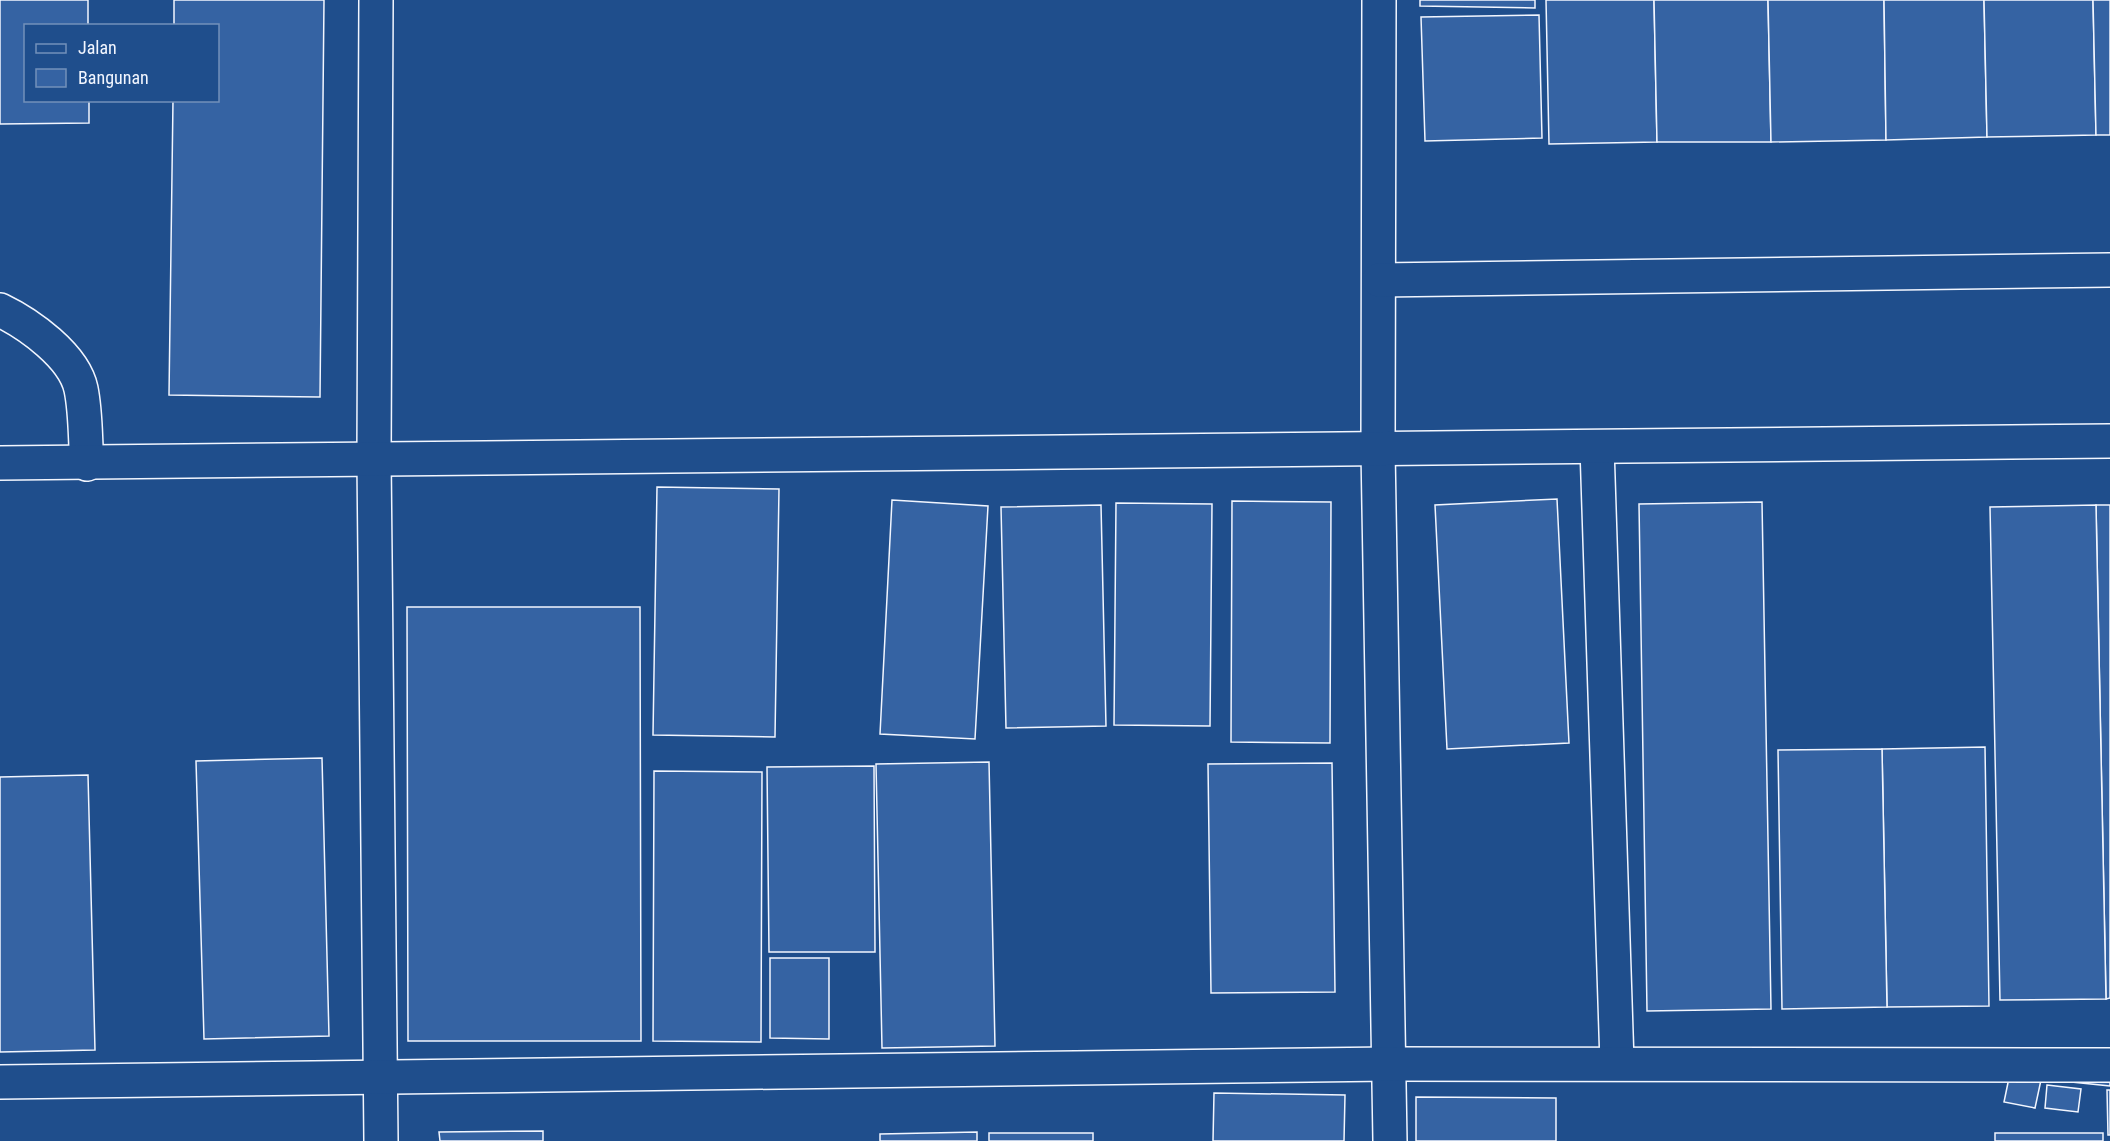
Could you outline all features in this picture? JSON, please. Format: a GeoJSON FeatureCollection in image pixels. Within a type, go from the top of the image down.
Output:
{"type":"FeatureCollection","features":[{"type":"Feature","properties":{"kind":"street"},"geometry":{"type":"LineString","coordinates":[[376,0],[374,459],[381,1141]]}},
{"type":"Feature","properties":{"kind":"street"},"geometry":{"type":"LineString","coordinates":[[1379,0],[1378,450],[1390,1141]]}},
{"type":"Feature","properties":{"kind":"street"},"geometry":{"type":"LineString","coordinates":[[1378,280],[2110,270]]}},
{"type":"Feature","properties":{"kind":"street"},"geometry":{"type":"LineString","coordinates":[[0,310],[20,320],[62,354],[81,387],[87,464]]}},
{"type":"Feature","properties":{"kind":"street"},"geometry":{"type":"LineString","coordinates":[[0,463],[87,464],[2110,441]]}},
{"type":"Feature","properties":{"kind":"street"},"geometry":{"type":"LineString","coordinates":[[1597,447],[1617,1063]]}},
{"type":"Feature","properties":{"kind":"street"},"geometry":{"type":"LineString","coordinates":[[0,1082],[1389,1064],[2110,1065]]}},
{"type":"Feature","properties":{"kind":"building"},"geometry":{"type":"Polygon","coordinates":[[[0,0],[88,0],[88,24],[24,24],[24,102],[89,102],[89,123],[0,124],[0,0]]]}},
{"type":"Feature","properties":{"kind":"building"},"geometry":{"type":"Polygon","coordinates":[[[174,0],[324,0],[320,397],[169,395],[173,102],[219,102],[219,24],[174,24],[174,0]]]}},
{"type":"Feature","properties":{"kind":"building"},"geometry":{"type":"Polygon","coordinates":[[[1420,0],[1535,0],[1535,8],[1420,6],[1420,0]]]}},
{"type":"Feature","properties":{"kind":"building"},"geometry":{"type":"Polygon","coordinates":[[[1546,0],[1654,0],[1657,142],[1549,144],[1546,0]]]}},
{"type":"Feature","properties":{"kind":"building"},"geometry":{"type":"Polygon","coordinates":[[[1654,0],[1768,0],[1771,142],[1657,142],[1654,0]]]}},
{"type":"Feature","properties":{"kind":"building"},"geometry":{"type":"Polygon","coordinates":[[[1768,0],[1884,0],[1886,140],[1771,142],[1768,0]]]}},
{"type":"Feature","properties":{"kind":"building"},"geometry":{"type":"Polygon","coordinates":[[[1884,0],[1984,0],[1987,137],[1886,140],[1884,0]]]}},
{"type":"Feature","properties":{"kind":"building"},"geometry":{"type":"Polygon","coordinates":[[[1984,0],[2093,0],[2096,135],[1987,137],[1984,0]]]}},
{"type":"Feature","properties":{"kind":"building"},"geometry":{"type":"Polygon","coordinates":[[[2093,0],[2110,0],[2110,135],[2096,135],[2093,0]]]}},
{"type":"Feature","properties":{"kind":"building"},"geometry":{"type":"Polygon","coordinates":[[[1539,15],[1542,138],[1425,141],[1421,17],[1539,15]]]}},
{"type":"Feature","properties":{"kind":"building"},"geometry":{"type":"Polygon","coordinates":[[[657,487],[779,489],[775,737],[653,735],[657,487]]]}},
{"type":"Feature","properties":{"kind":"building"},"geometry":{"type":"Polygon","coordinates":[[[1557,499],[1569,743],[1447,749],[1435,505],[1557,499]]]}},
{"type":"Feature","properties":{"kind":"building"},"geometry":{"type":"Polygon","coordinates":[[[892,500],[988,506],[975,739],[880,734],[892,500]]]}},
{"type":"Feature","properties":{"kind":"building"},"geometry":{"type":"Polygon","coordinates":[[[1232,501],[1331,502],[1330,743],[1231,742],[1232,501]]]}},
{"type":"Feature","properties":{"kind":"building"},"geometry":{"type":"Polygon","coordinates":[[[1762,502],[1771,1009],[1647,1011],[1639,504],[1762,502]]]}},
{"type":"Feature","properties":{"kind":"building"},"geometry":{"type":"Polygon","coordinates":[[[1116,503],[1212,504],[1210,726],[1114,725],[1116,503]]]}},
{"type":"Feature","properties":{"kind":"building"},"geometry":{"type":"Polygon","coordinates":[[[1101,505],[1106,726],[1006,728],[1001,507],[1101,505]]]}},
{"type":"Feature","properties":{"kind":"building"},"geometry":{"type":"Polygon","coordinates":[[[2096,505],[2110,505],[2110,998],[2106,999],[2096,505]]]}},
{"type":"Feature","properties":{"kind":"building"},"geometry":{"type":"Polygon","coordinates":[[[2096,505],[2106,999],[2000,1000],[1990,507],[2096,505]]]}},
{"type":"Feature","properties":{"kind":"building"},"geometry":{"type":"Polygon","coordinates":[[[407,607],[640,607],[641,1041],[408,1041],[407,607]]]}},
{"type":"Feature","properties":{"kind":"building"},"geometry":{"type":"Polygon","coordinates":[[[1985,747],[1989,1006],[1887,1007],[1882,749],[1985,747]]]}},
{"type":"Feature","properties":{"kind":"building"},"geometry":{"type":"Polygon","coordinates":[[[1882,749],[1887,1007],[1782,1009],[1778,750],[1882,749]]]}},
{"type":"Feature","properties":{"kind":"building"},"geometry":{"type":"Polygon","coordinates":[[[322,758],[329,1036],[204,1039],[196,761],[322,758]]]}},
{"type":"Feature","properties":{"kind":"building"},"geometry":{"type":"Polygon","coordinates":[[[989,762],[995,1046],[882,1048],[876,764],[989,762]]]}},
{"type":"Feature","properties":{"kind":"building"},"geometry":{"type":"Polygon","coordinates":[[[1332,763],[1335,992],[1211,993],[1208,764],[1332,763]]]}},
{"type":"Feature","properties":{"kind":"building"},"geometry":{"type":"Polygon","coordinates":[[[874,766],[875,952],[769,952],[767,767],[874,766]]]}},
{"type":"Feature","properties":{"kind":"building"},"geometry":{"type":"Polygon","coordinates":[[[654,771],[762,772],[761,1042],[653,1041],[654,771]]]}},
{"type":"Feature","properties":{"kind":"building"},"geometry":{"type":"Polygon","coordinates":[[[88,775],[95,1050],[0,1052],[0,777],[88,775]]]}},
{"type":"Feature","properties":{"kind":"building"},"geometry":{"type":"Polygon","coordinates":[[[770,958],[829,958],[829,1039],[770,1038],[770,958]]]}},
{"type":"Feature","properties":{"kind":"building"},"geometry":{"type":"Polygon","coordinates":[[[2074,1066],[2110,1070],[2110,1086],[2072,1082],[2074,1066]]]}},
{"type":"Feature","properties":{"kind":"building"},"geometry":{"type":"Polygon","coordinates":[[[2010,1073],[2041,1080],[2035,1108],[2004,1102],[2010,1073]]]}},
{"type":"Feature","properties":{"kind":"building"},"geometry":{"type":"Polygon","coordinates":[[[2047,1085],[2081,1089],[2078,1112],[2045,1108],[2047,1085]]]}},
{"type":"Feature","properties":{"kind":"building"},"geometry":{"type":"Polygon","coordinates":[[[2107,1090],[2110,1090],[2110,1135],[2108,1135],[2107,1090]]]}},
{"type":"Feature","properties":{"kind":"building"},"geometry":{"type":"Polygon","coordinates":[[[1214,1093],[1345,1095],[1344,1141],[1213,1141],[1214,1093]]]}},
{"type":"Feature","properties":{"kind":"building"},"geometry":{"type":"Polygon","coordinates":[[[1416,1097],[1556,1098],[1556,1141],[1416,1141],[1416,1097]]]}},
{"type":"Feature","properties":{"kind":"building"},"geometry":{"type":"Polygon","coordinates":[[[543,1131],[543,1141],[440,1141],[439,1132],[543,1131]]]}},
{"type":"Feature","properties":{"kind":"building"},"geometry":{"type":"Polygon","coordinates":[[[977,1132],[977,1141],[880,1141],[880,1134],[977,1132]]]}},
{"type":"Feature","properties":{"kind":"building"},"geometry":{"type":"Polygon","coordinates":[[[989,1133],[1093,1133],[1093,1141],[989,1141],[989,1133]]]}},
{"type":"Feature","properties":{"kind":"building"},"geometry":{"type":"Polygon","coordinates":[[[1995,1133],[2103,1133],[2103,1141],[1995,1141],[1995,1133]]]}}]}
